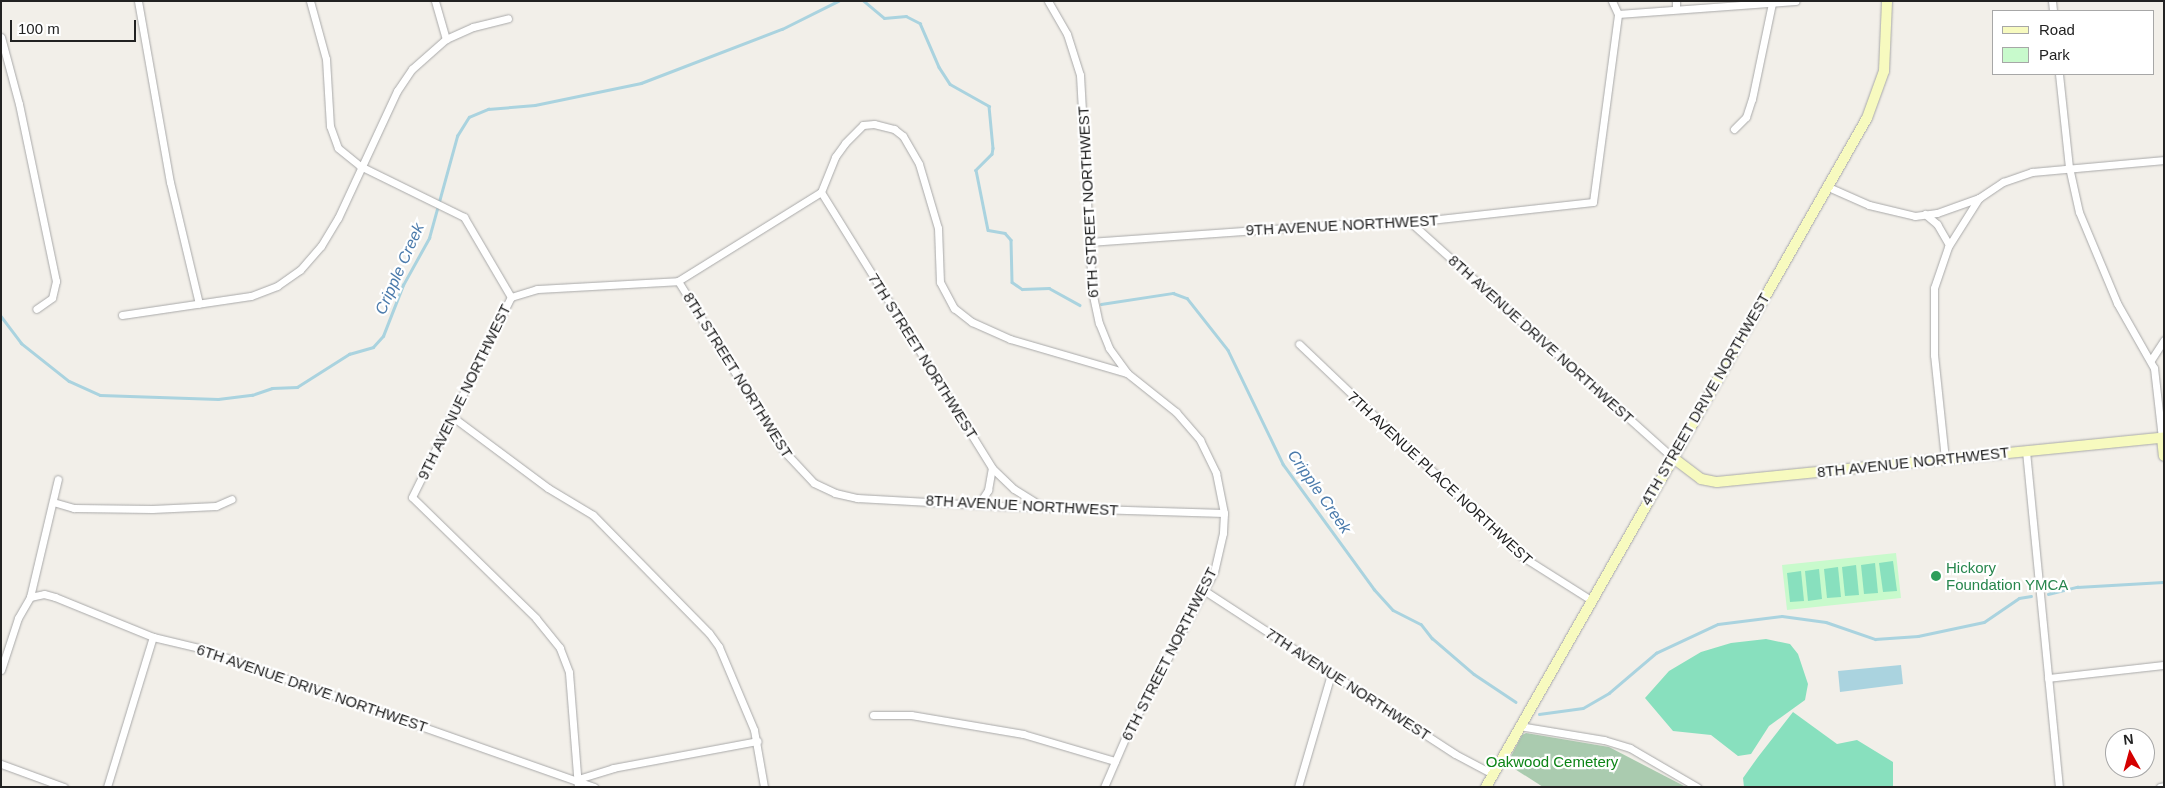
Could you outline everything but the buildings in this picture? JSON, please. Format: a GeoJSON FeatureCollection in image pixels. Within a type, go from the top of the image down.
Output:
{"type":"FeatureCollection","features":[{"type":"Feature","properties":{"kind":"main road","name":"4TH STREET DRIVE NORTHWEST"},"geometry":{"type":"LineString","coordinates":[[1486,787],[1826,186],[1867,118],[1881,82],[1888,39],[1887,1]]}},
{"type":"Feature","properties":{"kind":"main road","name":"8TH AVENUE NORTHWEST"},"geometry":{"type":"LineString","coordinates":[[1672,457],[1701,479],[1717,482],[2163,438]]}},
{"type":"Feature","properties":{"kind":"main road"},"geometry":{"type":"LineString","coordinates":[[2163,438],[2164,456]]}},
{"type":"Feature","properties":{"kind":"street"},"geometry":{"type":"LineString","coordinates":[[138,1],[170,182],[199,304]]}},
{"type":"Feature","properties":{"kind":"street"},"geometry":{"type":"LineString","coordinates":[[310,1],[326,59],[331,134],[338,148],[362,168],[464,217],[511,297]]}},
{"type":"Feature","properties":{"kind":"street"},"geometry":{"type":"LineString","coordinates":[[436,1],[446,39]]}},
{"type":"Feature","properties":{"kind":"street","name":"6TH STREET NORTHWEST"},"geometry":{"type":"LineString","coordinates":[[1048,1],[1067,34],[1080,75],[1092,291],[1099,323],[1109,348],[1127,373],[1176,412],[1200,440],[1216,472],[1224,513],[1220,553],[1205,591],[1114,761],[1104,787]]}},
{"type":"Feature","properties":{"kind":"street"},"geometry":{"type":"LineString","coordinates":[[1612,1],[1618,14],[1676,5],[1796,1]]}},
{"type":"Feature","properties":{"kind":"street"},"geometry":{"type":"LineString","coordinates":[[1734,129],[1746,117],[1752,99],[1772,3]]}},
{"type":"Feature","properties":{"kind":"street","name":"9TH AVENUE NORTHWEST"},"geometry":{"type":"LineString","coordinates":[[1089,242],[1369,222],[1409,222],[1593,202],[1618,14]]}},
{"type":"Feature","properties":{"kind":"street"},"geometry":{"type":"LineString","coordinates":[[122,315],[262,293],[300,270],[330,232],[400,85],[420,59],[446,39],[473,27],[508,18]]}},
{"type":"Feature","properties":{"kind":"street"},"geometry":{"type":"LineString","coordinates":[[1,37],[19,104],[56,281],[52,298],[36,309]]}},
{"type":"Feature","properties":{"kind":"street"},"geometry":{"type":"LineString","coordinates":[[2060,75],[2069,167],[2079,212],[2101,268],[2151,360],[2163,438]]}},
{"type":"Feature","properties":{"kind":"street"},"geometry":{"type":"LineString","coordinates":[[821,192],[835,157],[851,136],[863,125],[874,124],[894,129],[909,144],[926,180],[935,212],[940,282],[949,302],[962,316],[1010,339],[1127,373]]}},
{"type":"Feature","properties":{"kind":"street"},"geometry":{"type":"LineString","coordinates":[[1826,186],[1870,205],[1915,216],[1979,198],[2015,176],[2069,167],[2164,160]]}},
{"type":"Feature","properties":{"kind":"street","name":"9TH AVENUE NORTHWEST"},"geometry":{"type":"LineString","coordinates":[[578,783],[569,672],[560,648],[536,618],[412,497],[450,416],[511,297],[537,289],[678,281],[821,192]]}},
{"type":"Feature","properties":{"kind":"street","name":"7TH STREET NORTHWEST"},"geometry":{"type":"LineString","coordinates":[[821,192],[992,468],[1014,489],[1041,506]]}},
{"type":"Feature","properties":{"kind":"street"},"geometry":{"type":"LineString","coordinates":[[1945,459],[1933,305],[1938,272],[1950,244],[1979,198]]}},
{"type":"Feature","properties":{"kind":"street"},"geometry":{"type":"LineString","coordinates":[[1924,214],[1938,224],[1950,244]]}},
{"type":"Feature","properties":{"kind":"street","name":"8TH AVENUE DRIVE NORTHWEST"},"geometry":{"type":"LineString","coordinates":[[1409,222],[1672,457]]}},
{"type":"Feature","properties":{"kind":"street","name":"8TH STREET NORTHWEST"},"geometry":{"type":"LineString","coordinates":[[678,281],[776,441],[805,475],[822,488]]}},
{"type":"Feature","properties":{"kind":"street"},"geometry":{"type":"LineString","coordinates":[[2151,360],[2164,340]]}},
{"type":"Feature","properties":{"kind":"street","name":"7TH AVENUE PLACE NORTHWEST"},"geometry":{"type":"LineString","coordinates":[[1299,344],[1523,557],[1591,600]]}},
{"type":"Feature","properties":{"kind":"street"},"geometry":{"type":"LineString","coordinates":[[450,416],[548,488],[592,516],[691,613],[719,647],[757,741],[764,787]]}},
{"type":"Feature","properties":{"kind":"street"},"geometry":{"type":"LineString","coordinates":[[2026,451],[2059,787]]}},
{"type":"Feature","properties":{"kind":"street"},"geometry":{"type":"LineString","coordinates":[[979,504],[988,490],[992,468]]}},
{"type":"Feature","properties":{"kind":"street"},"geometry":{"type":"LineString","coordinates":[[1,670],[18,618],[30,597],[58,479]]}},
{"type":"Feature","properties":{"kind":"street","name":"8TH AVENUE NORTHWEST"},"geometry":{"type":"LineString","coordinates":[[822,488],[857,498],[1224,513]]}},
{"type":"Feature","properties":{"kind":"street"},"geometry":{"type":"LineString","coordinates":[[53,502],[74,508],[152,509],[216,506],[232,499]]}},
{"type":"Feature","properties":{"kind":"street","name":"7TH AVENUE NORTHWEST"},"geometry":{"type":"LineString","coordinates":[[1205,591],[1331,674],[1492,774]]}},
{"type":"Feature","properties":{"kind":"street","name":"6TH AVENUE DRIVE NORTHWEST"},"geometry":{"type":"LineString","coordinates":[[30,597],[44,594],[55,597],[153,636],[199,648],[578,783],[594,787]]}},
{"type":"Feature","properties":{"kind":"street"},"geometry":{"type":"LineString","coordinates":[[107,787],[153,636]]}},
{"type":"Feature","properties":{"kind":"street"},"geometry":{"type":"LineString","coordinates":[[2048,678],[2164,665]]}},
{"type":"Feature","properties":{"kind":"street"},"geometry":{"type":"LineString","coordinates":[[1298,787],[1331,674]]}},
{"type":"Feature","properties":{"kind":"street"},"geometry":{"type":"LineString","coordinates":[[873,715],[911,715],[1023,734],[1114,761]]}},
{"type":"Feature","properties":{"kind":"street"},"geometry":{"type":"LineString","coordinates":[[1519,726],[1630,748],[1697,787]]}},
{"type":"Feature","properties":{"kind":"street"},"geometry":{"type":"LineString","coordinates":[[578,783],[613,768],[757,741]]}},
{"type":"Feature","properties":{"kind":"street"},"geometry":{"type":"LineString","coordinates":[[1,764],[64,787]]}},
{"type":"Feature","properties":{"kind":"green space"},"geometry":{"type":"Polygon","coordinates":[[[1896,553],[1901,598],[1787,610],[1782,565],[1896,553]]]}},
{"type":"Feature","properties":{"kind":"green space"},"geometry":{"type":"Polygon","coordinates":[[[1893,561],[1897,591],[1883,592],[1879,563],[1893,561]]]}},
{"type":"Feature","properties":{"kind":"green space"},"geometry":{"type":"Polygon","coordinates":[[[1875,563],[1878,593],[1864,594],[1861,565],[1875,563]]]}},
{"type":"Feature","properties":{"kind":"green space"},"geometry":{"type":"Polygon","coordinates":[[[1856,565],[1859,595],[1845,596],[1842,567],[1856,565]]]}},
{"type":"Feature","properties":{"kind":"green space"},"geometry":{"type":"Polygon","coordinates":[[[1838,567],[1841,597],[1827,598],[1824,569],[1838,567]]]}},
{"type":"Feature","properties":{"kind":"green space"},"geometry":{"type":"Polygon","coordinates":[[[1819,569],[1822,599],[1808,601],[1805,571],[1819,569]]]}},
{"type":"Feature","properties":{"kind":"green space"},"geometry":{"type":"Polygon","coordinates":[[[1801,571],[1804,601],[1790,602],[1787,573],[1801,571]]]}},
{"type":"Feature","properties":{"kind":"green space"},"geometry":{"type":"Polygon","coordinates":[[[1766,639],[1790,644],[1798,654],[1808,684],[1805,700],[1769,726],[1751,754],[1738,756],[1711,735],[1673,731],[1645,698],[1669,671],[1701,652],[1731,643],[1766,639]]]}},
{"type":"Feature","properties":{"kind":"green space"},"geometry":{"type":"Polygon","coordinates":[[[1793,712],[1837,744],[1857,740],[1893,762],[1893,787],[1744,787],[1743,778],[1793,712]]]}},
{"type":"Feature","properties":{"kind":"green space","name":"Oakwood Cemetery"},"geometry":{"type":"Polygon","coordinates":[[[1526,733],[1609,747],[1686,787],[1543,787],[1507,764],[1522,735],[1526,733]]]}},
{"type":"Feature","properties":{"kind":"water"},"geometry":{"type":"Polygon","coordinates":[[[1901,665],[1903,684],[1840,692],[1838,671],[1901,665]]]}},
{"type":"Feature","properties":{"kind":"waterway","name":"Cripple Creek"},"geometry":{"type":"LineString","coordinates":[[1,316],[21,343],[69,381],[100,395],[218,399],[252,395],[272,388],[297,387],[349,354],[373,347],[383,336],[403,285],[429,238],[457,136],[469,117],[488,109],[535,105],[641,83],[782,29],[838,1]]}},
{"type":"Feature","properties":{"kind":"waterway","name":"Cripple Creek"},"geometry":{"type":"LineString","coordinates":[[864,1],[884,18],[906,16],[920,23],[939,67],[950,84],[989,106],[992,154],[976,170],[988,230],[1005,233],[1011,240],[1012,282],[1022,289],[1049,288],[1080,305]]}},
{"type":"Feature","properties":{"kind":"waterway","name":"Cripple Creek"},"geometry":{"type":"LineString","coordinates":[[1101,304],[1173,293],[1187,298],[1228,350],[1283,464],[1374,589],[1393,610],[1421,624],[1432,638],[1474,674],[1516,702]]}},
{"type":"Feature","properties":{"kind":"waterway","name":"Cripple Creek"},"geometry":{"type":"LineString","coordinates":[[2048,594],[2077,587],[2163,582]]}},
{"type":"Feature","properties":{"kind":"waterway","name":"Cripple Creek"},"geometry":{"type":"LineString","coordinates":[[1539,714],[1583,708],[1609,693],[1656,653],[1718,624],[1782,616],[1826,622],[1875,639],[1918,636],[1984,622],[2019,598],[2031,596]]}},
{"type":"Feature","properties":{"kind":"place","name":"Hickory Foundation YMCA"},"geometry":{"type":"Point","coordinates":[1936,576]}}]}
